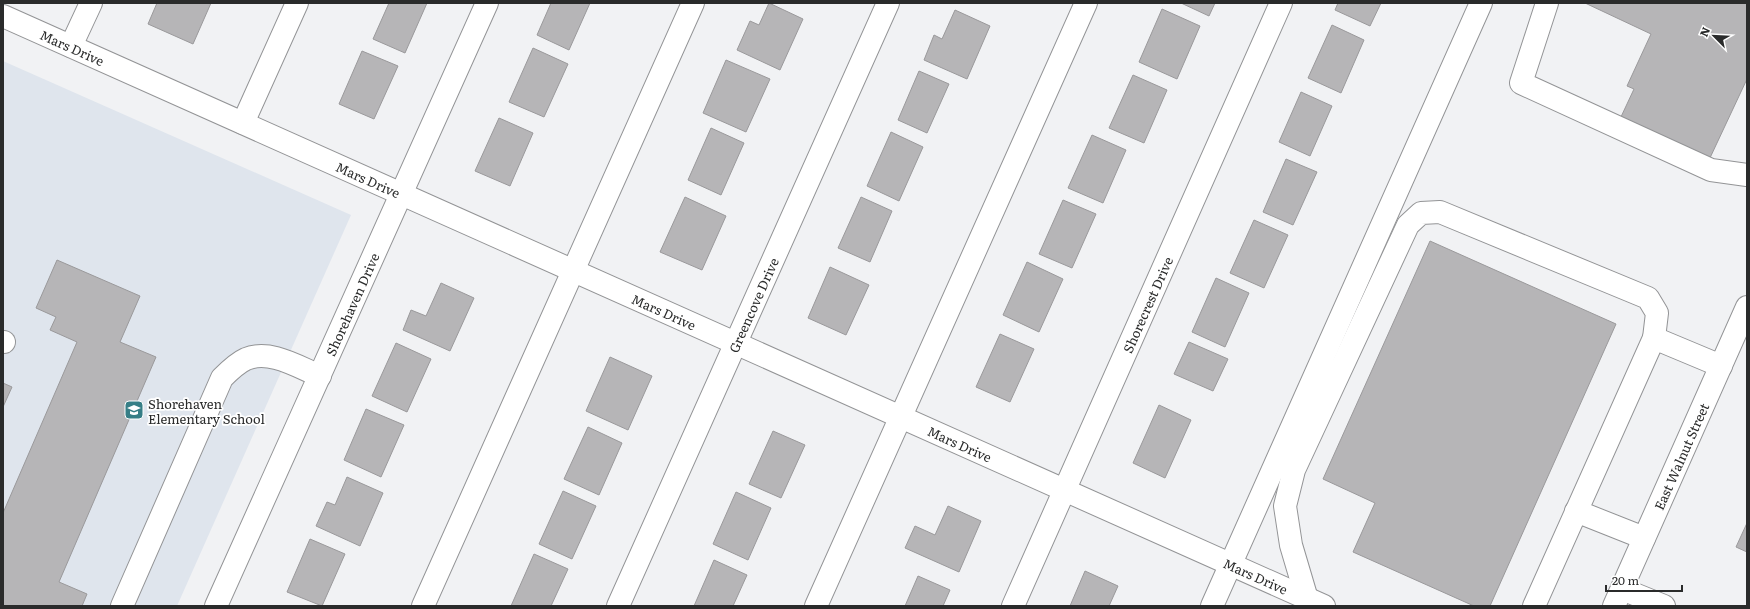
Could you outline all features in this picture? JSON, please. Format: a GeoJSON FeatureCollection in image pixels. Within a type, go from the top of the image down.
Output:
{"type":"FeatureCollection","features":[{"type":"Feature","properties":{"kind":"street"},"geometry":{"type":"LineString","coordinates":[[72,46],[91,3]]}},
{"type":"Feature","properties":{"kind":"street"},"geometry":{"type":"LineString","coordinates":[[243,123],[297,3]]}},
{"type":"Feature","properties":{"kind":"street","name":"Shorehaven Drive"},"geometry":{"type":"LineString","coordinates":[[216,606],[487,3]]}},
{"type":"Feature","properties":{"kind":"street"},"geometry":{"type":"LineString","coordinates":[[423,606],[693,3]]}},
{"type":"Feature","properties":{"kind":"street","name":"Greencove Drive"},"geometry":{"type":"LineString","coordinates":[[618,606],[888,3]]}},
{"type":"Feature","properties":{"kind":"street"},"geometry":{"type":"LineString","coordinates":[[816,606],[1086,3]]}},
{"type":"Feature","properties":{"kind":"street","name":"Shorecrest Drive"},"geometry":{"type":"LineString","coordinates":[[1013,606],[1066,490],[1281,3]]}},
{"type":"Feature","properties":{"kind":"street"},"geometry":{"type":"LineString","coordinates":[[1212,606],[1481,3]]}},
{"type":"Feature","properties":{"kind":"street"},"geometry":{"type":"LineString","coordinates":[[1548,3],[1521,83],[1711,170],[1747,174]]}},
{"type":"Feature","properties":{"kind":"street","name":"Mars Drive"},"geometry":{"type":"LineString","coordinates":[[3,16],[1316,602]]}},
{"type":"Feature","properties":{"kind":"street"},"geometry":{"type":"LineString","coordinates":[[1316,602],[1291,545],[1285,506],[1294,470],[1408,225],[1421,213],[1440,212],[1648,298],[1657,314],[1654,338],[1534,606]]}},
{"type":"Feature","properties":{"kind":"street","name":"East Walnut Street"},"geometry":{"type":"LineString","coordinates":[[1618,597],[1747,307]]}},
{"type":"Feature","properties":{"kind":"street"},"geometry":{"type":"LineString","coordinates":[[1654,338],[1721,366]]}},
{"type":"Feature","properties":{"kind":"street"},"geometry":{"type":"LineString","coordinates":[[122,606],[222,378],[235,366],[246,359],[263,356],[281,360],[320,376]]}},
{"type":"Feature","properties":{"kind":"street"},"geometry":{"type":"LineString","coordinates":[[1576,511],[1644,538]]}},
{"type":"Feature","properties":{"kind":"street"},"geometry":{"type":"LineString","coordinates":[[1618,597],[1664,606]]}},
{"type":"Feature","properties":{"kind":"shaded area","name":"Shorehaven Elementary School"},"geometry":{"type":"Polygon","coordinates":[[[3,61],[351,215],[177,606],[3,606],[3,61]]]}},
{"type":"Feature","properties":{"kind":"building"},"geometry":{"type":"Polygon","coordinates":[[[157,3],[211,3],[193,44],[148,24],[157,3]]]}},
{"type":"Feature","properties":{"kind":"building"},"geometry":{"type":"Polygon","coordinates":[[[389,3],[427,3],[405,53],[373,39],[389,3]]]}},
{"type":"Feature","properties":{"kind":"building"},"geometry":{"type":"Polygon","coordinates":[[[551,3],[590,3],[569,50],[537,35],[551,3]]]}},
{"type":"Feature","properties":{"kind":"building"},"geometry":{"type":"Polygon","coordinates":[[[769,3],[803,19],[780,70],[737,50],[750,21],[759,25],[769,3]]]}},
{"type":"Feature","properties":{"kind":"building"},"geometry":{"type":"Polygon","coordinates":[[[1181,3],[1215,3],[1209,16],[1181,3]]]}},
{"type":"Feature","properties":{"kind":"building"},"geometry":{"type":"Polygon","coordinates":[[[1338,3],[1381,3],[1370,26],[1335,10],[1338,3]]]}},
{"type":"Feature","properties":{"kind":"building"},"geometry":{"type":"Polygon","coordinates":[[[1585,3],[1747,3],[1747,79],[1709,160],[1620,119],[1634,89],[1627,86],[1651,34],[1585,3]]]}},
{"type":"Feature","properties":{"kind":"building"},"geometry":{"type":"Polygon","coordinates":[[[1162,9],[1200,26],[1177,79],[1139,62],[1162,9]]]}},
{"type":"Feature","properties":{"kind":"building"},"geometry":{"type":"Polygon","coordinates":[[[955,10],[990,26],[967,79],[924,60],[934,35],[942,39],[955,10]]]}},
{"type":"Feature","properties":{"kind":"building"},"geometry":{"type":"Polygon","coordinates":[[[1332,25],[1364,40],[1341,93],[1308,78],[1332,25]]]}},
{"type":"Feature","properties":{"kind":"building"},"geometry":{"type":"Polygon","coordinates":[[[533,48],[568,64],[544,117],[509,102],[533,48]]]}},
{"type":"Feature","properties":{"kind":"building"},"geometry":{"type":"Polygon","coordinates":[[[362,51],[398,66],[374,119],[339,104],[362,51]]]}},
{"type":"Feature","properties":{"kind":"building"},"geometry":{"type":"Polygon","coordinates":[[[726,60],[770,79],[746,132],[703,113],[726,60]]]}},
{"type":"Feature","properties":{"kind":"building"},"geometry":{"type":"Polygon","coordinates":[[[919,71],[949,84],[927,133],[898,120],[919,71]]]}},
{"type":"Feature","properties":{"kind":"building"},"geometry":{"type":"Polygon","coordinates":[[[1133,75],[1167,90],[1144,143],[1109,128],[1133,75]]]}},
{"type":"Feature","properties":{"kind":"building"},"geometry":{"type":"Polygon","coordinates":[[[1301,92],[1332,106],[1310,156],[1279,142],[1301,92]]]}},
{"type":"Feature","properties":{"kind":"building"},"geometry":{"type":"Polygon","coordinates":[[[499,118],[533,133],[510,186],[475,171],[499,118]]]}},
{"type":"Feature","properties":{"kind":"building"},"geometry":{"type":"Polygon","coordinates":[[[711,128],[744,143],[721,195],[688,180],[711,128]]]}},
{"type":"Feature","properties":{"kind":"building"},"geometry":{"type":"Polygon","coordinates":[[[891,132],[923,147],[899,201],[867,186],[891,132]]]}},
{"type":"Feature","properties":{"kind":"building"},"geometry":{"type":"Polygon","coordinates":[[[1092,135],[1126,150],[1103,203],[1068,188],[1092,135]]]}},
{"type":"Feature","properties":{"kind":"building"},"geometry":{"type":"Polygon","coordinates":[[[1286,159],[1317,172],[1293,225],[1263,212],[1286,159]]]}},
{"type":"Feature","properties":{"kind":"building"},"geometry":{"type":"Polygon","coordinates":[[[685,197],[726,216],[702,270],[660,252],[685,197]]]}},
{"type":"Feature","properties":{"kind":"building"},"geometry":{"type":"Polygon","coordinates":[[[861,197],[892,211],[870,262],[838,248],[861,197]]]}},
{"type":"Feature","properties":{"kind":"building"},"geometry":{"type":"Polygon","coordinates":[[[1063,200],[1096,214],[1072,268],[1039,254],[1063,200]]]}},
{"type":"Feature","properties":{"kind":"building"},"geometry":{"type":"Polygon","coordinates":[[[1254,220],[1288,235],[1264,288],[1230,273],[1254,220]]]}},
{"type":"Feature","properties":{"kind":"building"},"geometry":{"type":"Polygon","coordinates":[[[1430,241],[1616,324],[1490,606],[1474,606],[1353,552],[1375,503],[1323,479],[1430,241]]]}},
{"type":"Feature","properties":{"kind":"building"},"geometry":{"type":"Polygon","coordinates":[[[57,260],[140,296],[120,342],[156,357],[59,582],[87,594],[82,606],[3,606],[3,513],[77,342],[50,330],[56,317],[36,308],[57,260]]]}},
{"type":"Feature","properties":{"kind":"building"},"geometry":{"type":"Polygon","coordinates":[[[1027,262],[1063,279],[1039,332],[1003,315],[1027,262]]]}},
{"type":"Feature","properties":{"kind":"building"},"geometry":{"type":"Polygon","coordinates":[[[830,267],[869,285],[846,335],[808,318],[830,267]]]}},
{"type":"Feature","properties":{"kind":"building"},"geometry":{"type":"Polygon","coordinates":[[[1216,278],[1249,293],[1225,347],[1192,332],[1216,278]]]}},
{"type":"Feature","properties":{"kind":"building"},"geometry":{"type":"Polygon","coordinates":[[[441,283],[474,298],[450,351],[403,330],[411,310],[426,316],[441,283]]]}},
{"type":"Feature","properties":{"kind":"building"},"geometry":{"type":"Polygon","coordinates":[[[1000,334],[1034,349],[1010,402],[976,387],[1000,334]]]}},
{"type":"Feature","properties":{"kind":"building"},"geometry":{"type":"Polygon","coordinates":[[[1189,342],[1228,359],[1213,391],[1174,374],[1189,342]]]}},
{"type":"Feature","properties":{"kind":"building"},"geometry":{"type":"Polygon","coordinates":[[[396,343],[431,359],[407,412],[372,396],[396,343]]]}},
{"type":"Feature","properties":{"kind":"building"},"geometry":{"type":"Polygon","coordinates":[[[610,357],[652,376],[628,430],[586,411],[610,357]]]}},
{"type":"Feature","properties":{"kind":"building"},"geometry":{"type":"Polygon","coordinates":[[[3,383],[12,387],[3,407],[3,383]]]}},
{"type":"Feature","properties":{"kind":"building"},"geometry":{"type":"Polygon","coordinates":[[[1159,405],[1191,420],[1165,478],[1133,463],[1159,405]]]}},
{"type":"Feature","properties":{"kind":"building"},"geometry":{"type":"Polygon","coordinates":[[[366,409],[404,425],[381,477],[344,460],[366,409]]]}},
{"type":"Feature","properties":{"kind":"building"},"geometry":{"type":"Polygon","coordinates":[[[588,427],[622,443],[599,495],[564,479],[588,427]]]}},
{"type":"Feature","properties":{"kind":"building"},"geometry":{"type":"Polygon","coordinates":[[[773,431],[805,445],[781,498],[749,484],[773,431]]]}},
{"type":"Feature","properties":{"kind":"building"},"geometry":{"type":"Polygon","coordinates":[[[347,477],[383,493],[360,546],[316,526],[327,502],[335,505],[347,477]]]}},
{"type":"Feature","properties":{"kind":"building"},"geometry":{"type":"Polygon","coordinates":[[[563,491],[596,506],[572,559],[539,544],[563,491]]]}},
{"type":"Feature","properties":{"kind":"building"},"geometry":{"type":"Polygon","coordinates":[[[736,492],[771,508],[748,560],[713,544],[736,492]]]}},
{"type":"Feature","properties":{"kind":"building"},"geometry":{"type":"Polygon","coordinates":[[[948,506],[981,521],[959,572],[905,548],[915,526],[935,535],[948,506]]]}},
{"type":"Feature","properties":{"kind":"building"},"geometry":{"type":"Polygon","coordinates":[[[1747,523],[1747,552],[1736,547],[1747,523]]]}},
{"type":"Feature","properties":{"kind":"building"},"geometry":{"type":"Polygon","coordinates":[[[310,539],[345,554],[322,606],[287,592],[310,539]]]}},
{"type":"Feature","properties":{"kind":"building"},"geometry":{"type":"Polygon","coordinates":[[[534,554],[568,569],[551,606],[511,606],[534,554]]]}},
{"type":"Feature","properties":{"kind":"building"},"geometry":{"type":"Polygon","coordinates":[[[714,560],[747,575],[733,606],[694,606],[714,560]]]}},
{"type":"Feature","properties":{"kind":"building"},"geometry":{"type":"Polygon","coordinates":[[[1085,571],[1118,586],[1109,606],[1070,606],[1085,571]]]}},
{"type":"Feature","properties":{"kind":"building"},"geometry":{"type":"Polygon","coordinates":[[[918,576],[950,590],[943,606],[905,606],[918,576]]]}},
{"type":"Feature","properties":{"kind":"place","name":"Shorehaven Elementary School"},"geometry":{"type":"Point","coordinates":[134,410]}}]}
